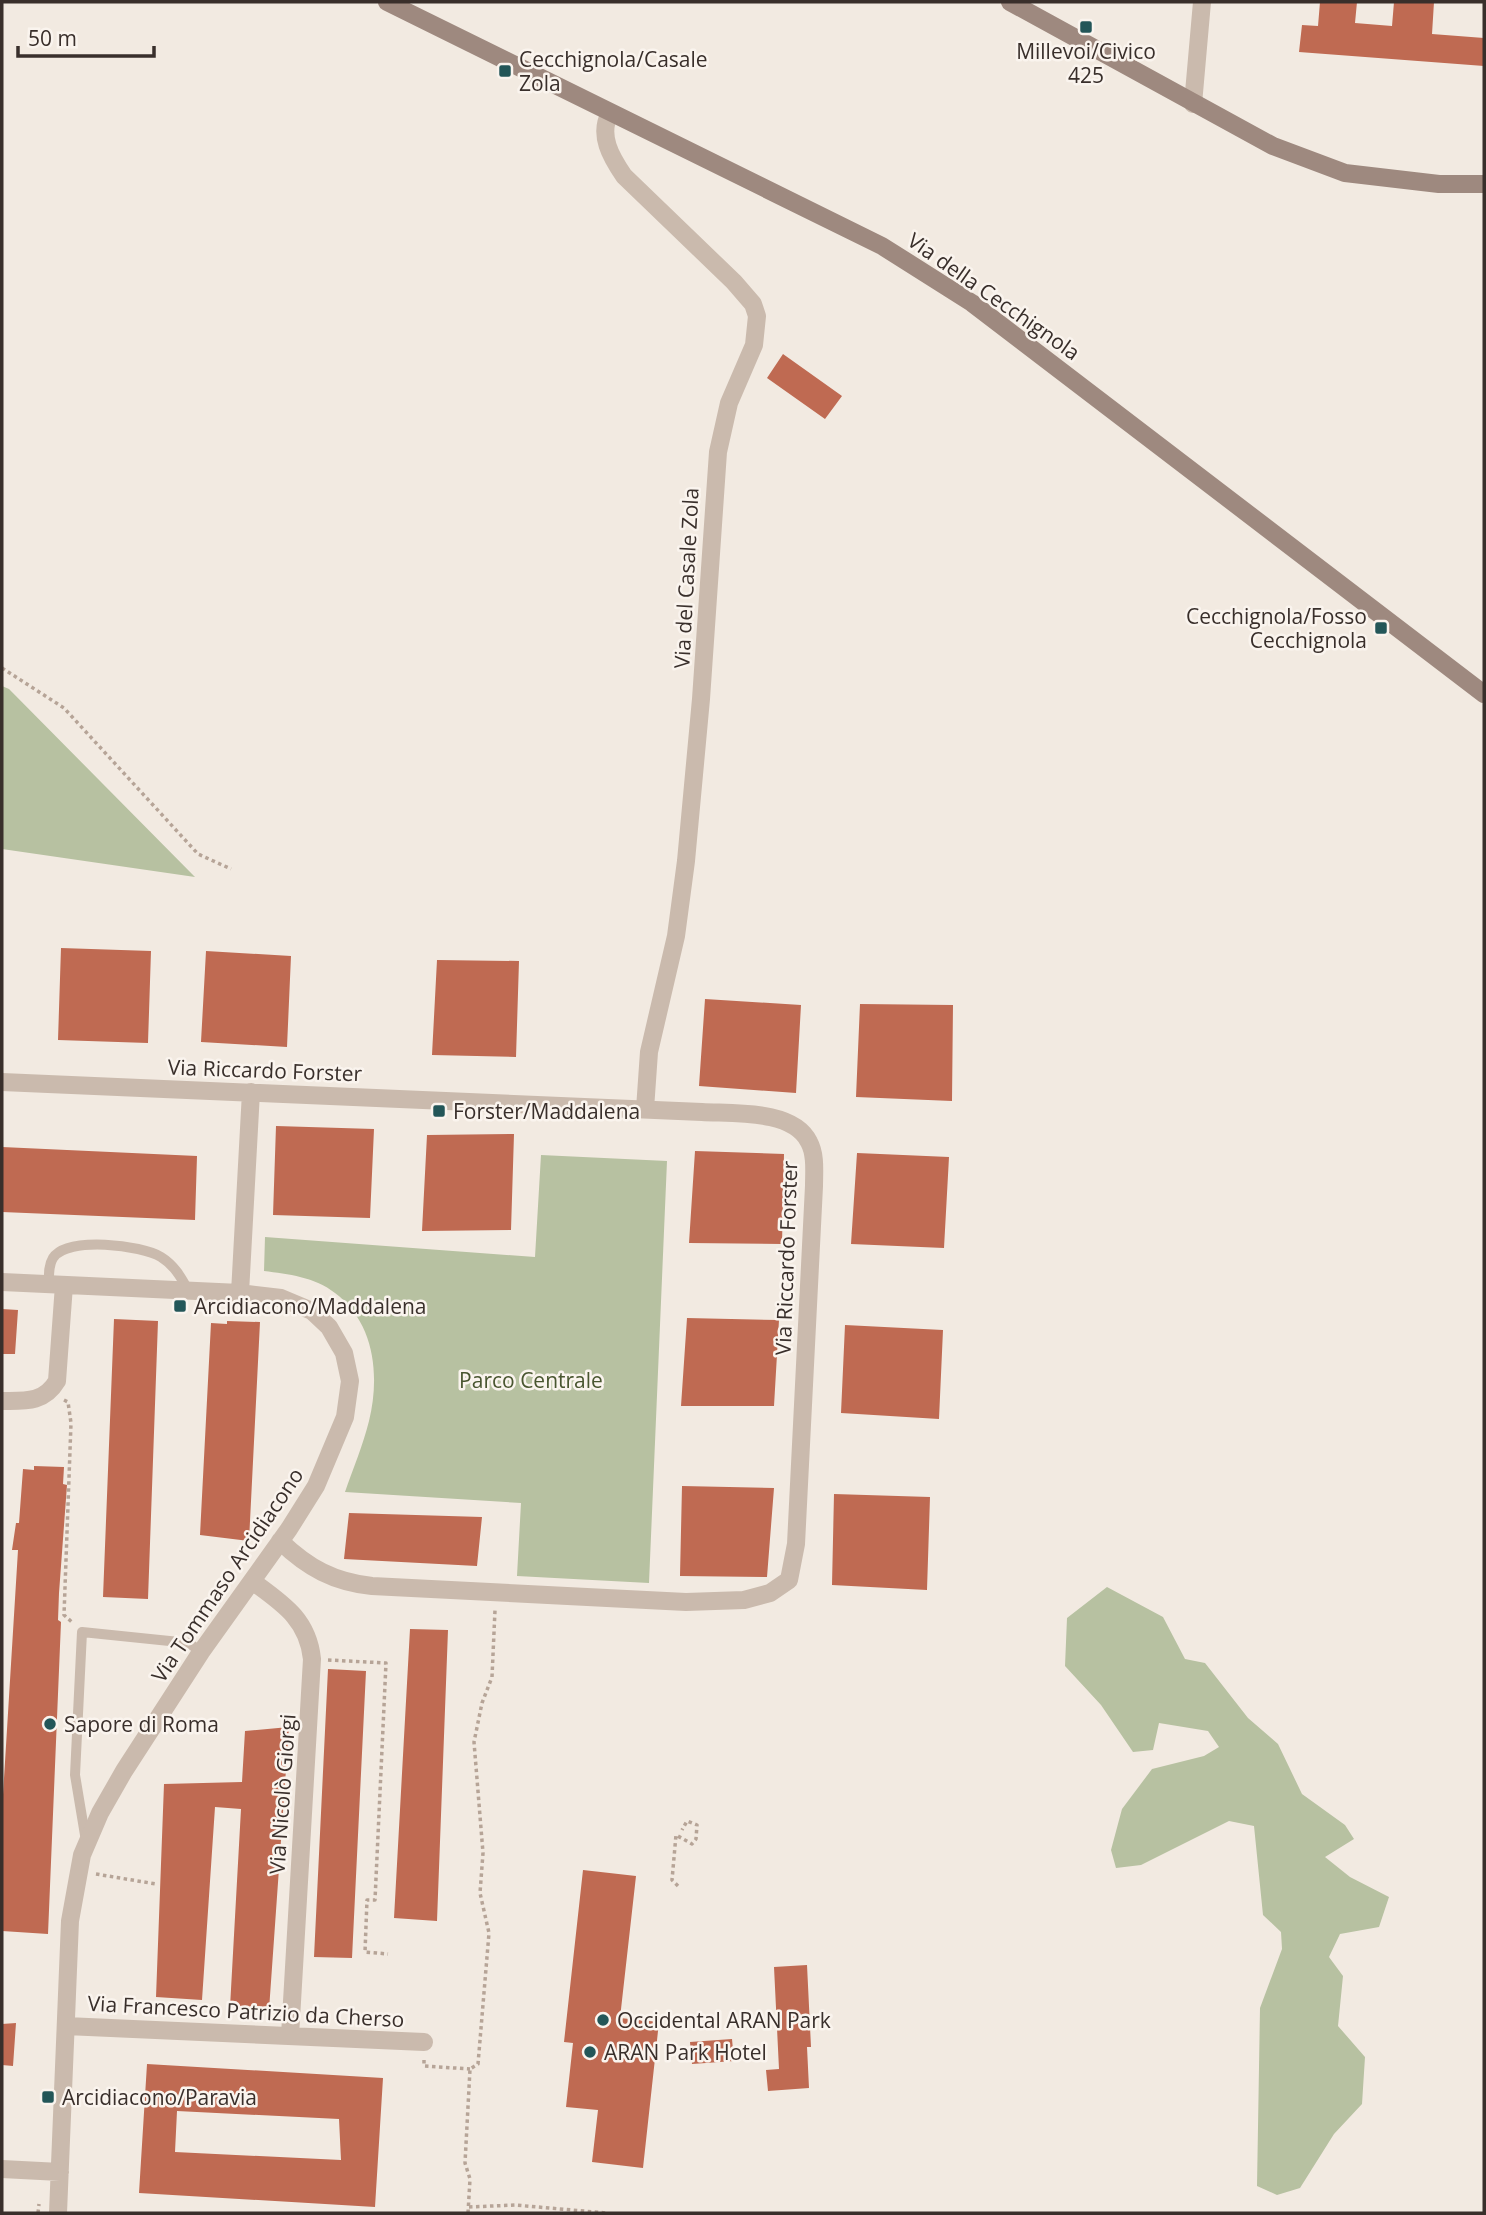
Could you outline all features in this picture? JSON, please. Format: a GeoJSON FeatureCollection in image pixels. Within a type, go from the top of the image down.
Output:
{"type":"FeatureCollection","features":[{"type":"Feature","properties":{"kind":"street","name":"Via della Cecchignola"},"geometry":{"type":"LineString","coordinates":[[387,2],[882,246],[972,303],[1484,694]]}},
{"type":"Feature","properties":{"kind":"street"},"geometry":{"type":"LineString","coordinates":[[1010,2],[1273,146],[1345,173],[1439,184],[1484,184]]}},
{"type":"Feature","properties":{"kind":"street"},"geometry":{"type":"LineString","coordinates":[[1193,104],[1202,2]]}},
{"type":"Feature","properties":{"kind":"street","name":"Via del Casale Zola"},"geometry":{"type":"LineString","coordinates":[[610,113],[604,133],[612,156],[624,176],[741,290],[753,304],[757,316],[754,345],[729,403],[718,452],[701,699],[686,861],[676,936],[649,1052],[645,1109]]}},
{"type":"Feature","properties":{"kind":"street","name":"Via Riccardo Forster"},"geometry":{"type":"LineString","coordinates":[[2,1082],[645,1109],[774,1119],[802,1132],[811,1148],[813,1196],[796,1544],[792,1573],[785,1584],[761,1597],[715,1602],[345,1582],[309,1567],[280,1541]]}},
{"type":"Feature","properties":{"kind":"street"},"geometry":{"type":"LineString","coordinates":[[240,1293],[251,1092]]}},
{"type":"Feature","properties":{"kind":"street","name":"Via Tommaso Arcidiacono"},"geometry":{"type":"LineString","coordinates":[[2,1282],[188,1290],[281,1298],[312,1311],[340,1344],[349,1373],[347,1408],[331,1457],[280,1541],[201,1652],[124,1771],[86,1843],[78,1870],[70,1921],[58,2213]]}},
{"type":"Feature","properties":{"kind":"street"},"geometry":{"type":"LineString","coordinates":[[2,1401],[32,1401],[50,1391],[59,1376],[56,1285]]}},
{"type":"Feature","properties":{"kind":"street","name":"Via Nicolò Giorgi"},"geometry":{"type":"LineString","coordinates":[[252,1581],[297,1617],[308,1637],[312,1660],[290,2036]]}},
{"type":"Feature","properties":{"kind":"street","name":"Via Francesco Patrizio da Cherso"},"geometry":{"type":"LineString","coordinates":[[66,2026],[290,2036],[425,2050]]}},
{"type":"Feature","properties":{"kind":"street"},"geometry":{"type":"LineString","coordinates":[[2,2169],[60,2172]]}},
{"type":"Feature","properties":{"kind":"lane"},"geometry":{"type":"LineString","coordinates":[[56,1285],[50,1264],[56,1255],[75,1245],[88,1245],[154,1253],[174,1268],[188,1290]]}},
{"type":"Feature","properties":{"kind":"lane"},"geometry":{"type":"LineString","coordinates":[[86,1843],[75,1775],[82,1632],[189,1643],[201,1652]]}},
{"type":"Feature","properties":{"kind":"path"},"geometry":{"type":"LineString","coordinates":[[2,668],[64,708],[198,854],[231,869]]}},
{"type":"Feature","properties":{"kind":"path"},"geometry":{"type":"LineString","coordinates":[[50,1391],[68,1402],[71,1423],[64,1615],[82,1632]]}},
{"type":"Feature","properties":{"kind":"path"},"geometry":{"type":"LineString","coordinates":[[425,2050],[424,2066],[470,2069],[478,2063],[489,1933],[480,1893],[483,1853],[474,1742],[482,1703],[492,1677],[495,1592]]}},
{"type":"Feature","properties":{"kind":"path"},"geometry":{"type":"LineString","coordinates":[[312,1660],[386,1663],[375,1900],[367,1899],[365,1952],[388,1954]]}},
{"type":"Feature","properties":{"kind":"path"},"geometry":{"type":"LineString","coordinates":[[678,1886],[672,1880],[676,1835],[692,1844],[696,1839],[697,1825],[687,1821],[682,1830]]}},
{"type":"Feature","properties":{"kind":"path"},"geometry":{"type":"LineString","coordinates":[[78,1870],[156,1884]]}},
{"type":"Feature","properties":{"kind":"path"},"geometry":{"type":"LineString","coordinates":[[468,2213],[470,2179],[465,2162],[470,2069]]}},
{"type":"Feature","properties":{"kind":"path"},"geometry":{"type":"LineString","coordinates":[[468,2207],[515,2206],[606,2213]]}},
{"type":"Feature","properties":{"kind":"green space"},"geometry":{"type":"Polygon","coordinates":[[[2,686],[9,689],[195,877],[2,849],[2,686]]]}},
{"type":"Feature","properties":{"kind":"green space","name":"Parco Centrale"},"geometry":{"type":"Polygon","coordinates":[[[541,1155],[667,1161],[649,1583],[517,1576],[521,1503],[345,1492],[364,1439],[372,1404],[374,1369],[366,1335],[359,1319],[335,1293],[319,1283],[301,1277],[264,1271],[265,1237],[535,1257],[541,1155]]]}},
{"type":"Feature","properties":{"kind":"green space"},"geometry":{"type":"Polygon","coordinates":[[[1107,1587],[1163,1617],[1185,1659],[1205,1663],[1248,1718],[1278,1744],[1302,1794],[1345,1825],[1354,1839],[1325,1857],[1350,1877],[1389,1897],[1379,1927],[1340,1934],[1329,1957],[1343,1976],[1338,2026],[1365,2057],[1362,2104],[1334,2134],[1300,2188],[1277,2195],[1257,2186],[1260,2008],[1282,1949],[1281,1932],[1263,1915],[1254,1826],[1229,1821],[1141,1865],[1116,1868],[1111,1850],[1122,1809],[1152,1769],[1204,1756],[1219,1747],[1208,1731],[1159,1723],[1153,1750],[1133,1752],[1101,1705],[1065,1666],[1067,1618],[1107,1587]]]}},
{"type":"Feature","properties":{"kind":"building"},"geometry":{"type":"Polygon","coordinates":[[[1320,2],[1357,2],[1355,23],[1392,26],[1394,2],[1434,2],[1432,34],[1484,38],[1484,66],[1299,52],[1302,25],[1318,26],[1320,2]]]}},
{"type":"Feature","properties":{"kind":"building"},"geometry":{"type":"Polygon","coordinates":[[[783,354],[842,396],[825,419],[767,378],[783,354]]]}},
{"type":"Feature","properties":{"kind":"building"},"geometry":{"type":"Polygon","coordinates":[[[61,948],[151,951],[148,1043],[58,1040],[61,948]]]}},
{"type":"Feature","properties":{"kind":"building"},"geometry":{"type":"Polygon","coordinates":[[[206,951],[291,956],[287,1047],[201,1042],[206,951]]]}},
{"type":"Feature","properties":{"kind":"building"},"geometry":{"type":"Polygon","coordinates":[[[437,960],[519,961],[516,1057],[432,1055],[437,960]]]}},
{"type":"Feature","properties":{"kind":"building"},"geometry":{"type":"Polygon","coordinates":[[[705,999],[801,1005],[796,1093],[699,1086],[705,999]]]}},
{"type":"Feature","properties":{"kind":"building"},"geometry":{"type":"Polygon","coordinates":[[[860,1004],[953,1005],[952,1101],[856,1097],[860,1004]]]}},
{"type":"Feature","properties":{"kind":"building"},"geometry":{"type":"Polygon","coordinates":[[[276,1126],[374,1129],[370,1218],[273,1215],[276,1126]]]}},
{"type":"Feature","properties":{"kind":"building"},"geometry":{"type":"Polygon","coordinates":[[[514,1134],[511,1230],[422,1231],[427,1135],[514,1134]]]}},
{"type":"Feature","properties":{"kind":"building"},"geometry":{"type":"Polygon","coordinates":[[[2,1147],[197,1156],[195,1220],[2,1212],[2,1147]]]}},
{"type":"Feature","properties":{"kind":"building"},"geometry":{"type":"Polygon","coordinates":[[[695,1151],[784,1154],[782,1244],[689,1243],[695,1151]]]}},
{"type":"Feature","properties":{"kind":"building"},"geometry":{"type":"Polygon","coordinates":[[[857,1153],[949,1157],[944,1248],[851,1244],[857,1153]]]}},
{"type":"Feature","properties":{"kind":"building"},"geometry":{"type":"Polygon","coordinates":[[[2,1309],[18,1310],[15,1354],[2,1354],[2,1309]]]}},
{"type":"Feature","properties":{"kind":"building"},"geometry":{"type":"Polygon","coordinates":[[[687,1318],[779,1320],[774,1406],[681,1406],[687,1318]]]}},
{"type":"Feature","properties":{"kind":"building"},"geometry":{"type":"Polygon","coordinates":[[[114,1319],[158,1321],[148,1599],[103,1597],[114,1319]]]}},
{"type":"Feature","properties":{"kind":"building"},"geometry":{"type":"Polygon","coordinates":[[[227,1321],[260,1322],[249,1541],[200,1535],[211,1323],[227,1324],[227,1321]]]}},
{"type":"Feature","properties":{"kind":"building"},"geometry":{"type":"Polygon","coordinates":[[[845,1325],[943,1330],[939,1419],[841,1413],[845,1325]]]}},
{"type":"Feature","properties":{"kind":"building"},"geometry":{"type":"Polygon","coordinates":[[[34,1466],[64,1467],[63,1484],[67,1485],[59,1593],[58,1620],[61,1622],[48,1934],[2,1931],[2,1811],[18,1550],[12,1550],[16,1523],[19,1523],[23,1469],[34,1470],[34,1466]]]}},
{"type":"Feature","properties":{"kind":"building"},"geometry":{"type":"Polygon","coordinates":[[[682,1486],[774,1488],[767,1577],[680,1576],[682,1486]]]}},
{"type":"Feature","properties":{"kind":"building"},"geometry":{"type":"Polygon","coordinates":[[[834,1494],[930,1497],[927,1590],[832,1585],[834,1494]]]}},
{"type":"Feature","properties":{"kind":"building"},"geometry":{"type":"Polygon","coordinates":[[[349,1513],[482,1517],[477,1566],[344,1559],[349,1513]]]}},
{"type":"Feature","properties":{"kind":"building"},"geometry":{"type":"Polygon","coordinates":[[[410,1629],[448,1630],[437,1921],[394,1918],[410,1629]]]}},
{"type":"Feature","properties":{"kind":"building"},"geometry":{"type":"Polygon","coordinates":[[[328,1669],[366,1671],[352,1958],[314,1957],[328,1669]]]}},
{"type":"Feature","properties":{"kind":"building"},"geometry":{"type":"Polygon","coordinates":[[[289,1727],[269,2010],[230,2007],[241,1809],[215,1807],[202,2000],[156,1997],[164,1784],[242,1782],[245,1731],[289,1727]]]}},
{"type":"Feature","properties":{"kind":"building","name":"Occidental ARAN Park"},"geometry":{"type":"Polygon","coordinates":[[[583,1870],[636,1876],[620,2018],[659,2022],[643,2168],[592,2162],[598,2110],[566,2107],[573,2043],[564,2042],[583,1870]]]}},
{"type":"Feature","properties":{"kind":"building"},"geometry":{"type":"Polygon","coordinates":[[[807,1965],[811,2047],[807,2047],[809,2088],[768,2091],[766,2070],[779,2069],[774,1967],[807,1965]]]}},
{"type":"Feature","properties":{"kind":"building"},"geometry":{"type":"Polygon","coordinates":[[[16,2023],[13,2066],[2,2065],[2,2024],[16,2023]]]}},
{"type":"Feature","properties":{"kind":"building"},"geometry":{"type":"Polygon","coordinates":[[[732,2039],[734,2061],[692,2064],[690,2042],[732,2039]]]}},
{"type":"Feature","properties":{"kind":"building"},"geometry":{"type":"Polygon","coordinates":[[[147,2064],[383,2078],[375,2207],[139,2193],[147,2064]],[[177,2111],[175,2152],[341,2160],[339,2119],[177,2111]]]}},
{"type":"Feature","properties":{"kind":"place","name":"Millevoi/Civico 425"},"geometry":{"type":"Point","coordinates":[1086,27]}},
{"type":"Feature","properties":{"kind":"place","name":"Cecchignola/Casale Zola"},"geometry":{"type":"Point","coordinates":[505,71]}},
{"type":"Feature","properties":{"kind":"place","name":"Cecchignola/Fosso Cecchignola"},"geometry":{"type":"Point","coordinates":[1381,628]}},
{"type":"Feature","properties":{"kind":"place","name":"Forster/Maddalena"},"geometry":{"type":"Point","coordinates":[439,1111]}},
{"type":"Feature","properties":{"kind":"place","name":"Arcidiacono/Maddalena"},"geometry":{"type":"Point","coordinates":[180,1306]}},
{"type":"Feature","properties":{"kind":"place","name":"Sapore di Roma"},"geometry":{"type":"Point","coordinates":[50,1724]}},
{"type":"Feature","properties":{"kind":"place","name":"Occidental ARAN Park"},"geometry":{"type":"Point","coordinates":[603,2020]}},
{"type":"Feature","properties":{"kind":"place","name":"ARAN Park Hotel"},"geometry":{"type":"Point","coordinates":[590,2052]}},
{"type":"Feature","properties":{"kind":"place","name":"Arcidiacono/Paravia"},"geometry":{"type":"Point","coordinates":[48,2097]}}]}
